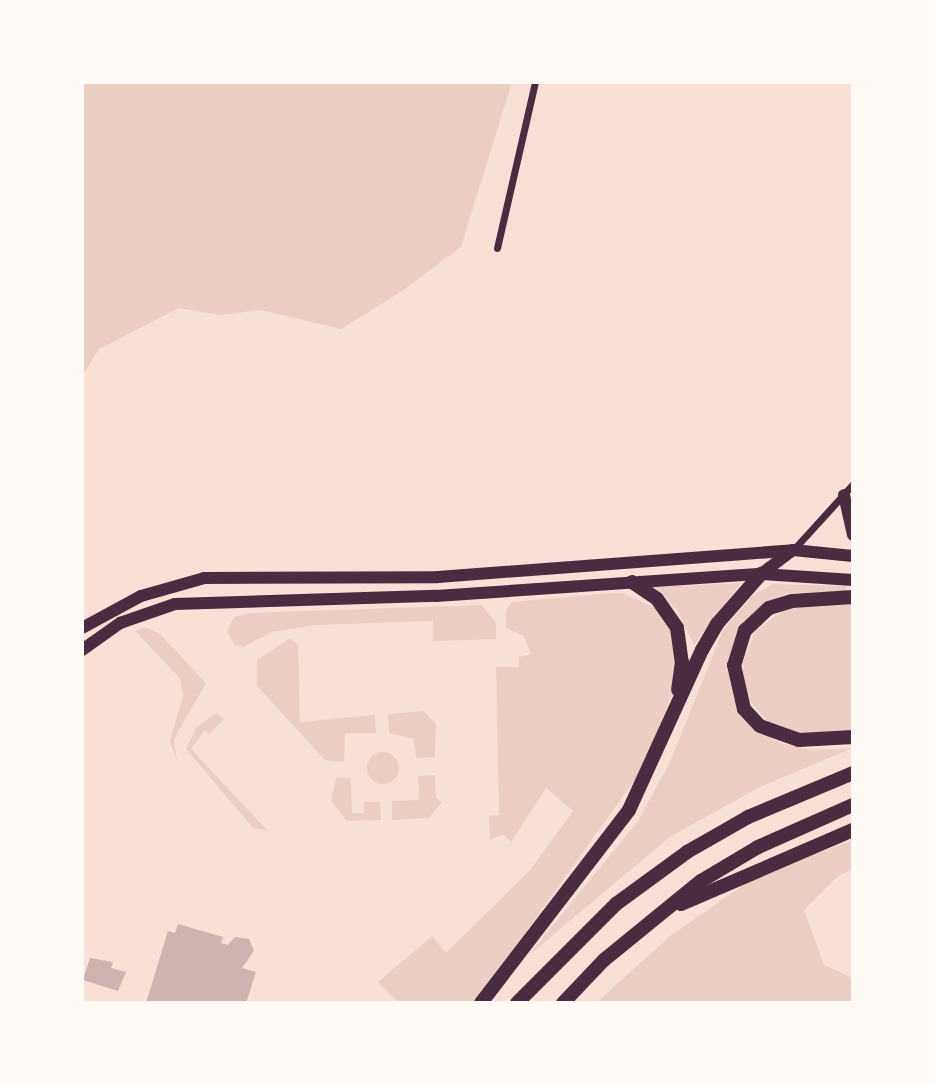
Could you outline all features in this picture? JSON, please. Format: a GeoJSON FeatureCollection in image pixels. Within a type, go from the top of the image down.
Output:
{"type":"FeatureCollection","features":[{"type":"Feature","properties":{"kind":"highway"},"geometry":{"type":"LineString","coordinates":[[481,1003],[629,810],[717,624],[761,574]]}},
{"type":"Feature","properties":{"kind":"highway"},"geometry":{"type":"LineString","coordinates":[[632,582],[657,599],[677,628],[682,662],[673,714]]}},
{"type":"Feature","properties":{"kind":"highway"},"geometry":{"type":"LineString","coordinates":[[853,597],[792,601],[761,613],[745,630],[735,653],[734,679],[744,709],[772,733],[809,741],[853,737]]}},
{"type":"Feature","properties":{"kind":"highway"},"geometry":{"type":"LineString","coordinates":[[517,1003],[616,904],[687,852],[748,817],[853,773]]}},
{"type":"Feature","properties":{"kind":"highway"},"geometry":{"type":"LineString","coordinates":[[563,1003],[604,960],[701,881],[758,847],[853,805]]}},
{"type":"Feature","properties":{"kind":"highway"},"geometry":{"type":"LineString","coordinates":[[666,910],[853,830]]}},
{"type":"Feature","properties":{"kind":"main road"},"geometry":{"type":"LineString","coordinates":[[844,495],[853,535]]}},
{"type":"Feature","properties":{"kind":"main road"},"geometry":{"type":"LineString","coordinates":[[82,628],[141,596],[204,578],[438,577],[793,550],[853,556]]}},
{"type":"Feature","properties":{"kind":"main road"},"geometry":{"type":"LineString","coordinates":[[761,574],[793,550]]}},
{"type":"Feature","properties":{"kind":"main road"},"geometry":{"type":"LineString","coordinates":[[82,650],[120,623],[175,604],[436,596],[761,574],[853,580]]}},
{"type":"Feature","properties":{"kind":"street"},"geometry":{"type":"LineString","coordinates":[[497,248],[535,82]]}},
{"type":"Feature","properties":{"kind":"street"},"geometry":{"type":"LineString","coordinates":[[793,550],[853,484]]}},
{"type":"Feature","properties":{"kind":"shaded area"},"geometry":{"type":"Polygon","coordinates":[[[82,82],[512,82],[461,247],[402,291],[341,329],[261,310],[220,315],[179,308],[99,349],[82,376],[82,82]]]}},
{"type":"Feature","properties":{"kind":"shaded area"},"geometry":{"type":"Polygon","coordinates":[[[741,583],[694,645],[677,610],[652,587],[741,583]]]}},
{"type":"Feature","properties":{"kind":"shaded area"},"geometry":{"type":"Polygon","coordinates":[[[773,584],[847,586],[846,592],[788,593],[758,608],[735,638],[729,661],[734,699],[752,726],[780,743],[811,750],[853,748],[762,786],[671,836],[528,956],[638,821],[670,762],[723,630],[752,596],[773,584]]]}},
{"type":"Feature","properties":{"kind":"shaded area"},"geometry":{"type":"Polygon","coordinates":[[[623,593],[658,609],[671,626],[679,658],[674,689],[644,767],[475,1003],[399,1003],[378,982],[432,936],[446,953],[530,870],[573,811],[546,788],[511,842],[503,834],[490,840],[489,816],[499,815],[496,667],[519,667],[519,657],[531,654],[524,636],[506,628],[506,610],[512,602],[623,593]]]}},
{"type":"Feature","properties":{"kind":"shaded area"},"geometry":{"type":"Polygon","coordinates":[[[853,604],[853,732],[802,735],[769,723],[749,700],[743,683],[743,662],[755,631],[790,606],[853,604]]]}},
{"type":"Feature","properties":{"kind":"shaded area"},"geometry":{"type":"Polygon","coordinates":[[[482,605],[496,623],[496,639],[433,641],[433,621],[316,625],[272,632],[243,647],[235,645],[227,632],[234,617],[249,613],[482,605]]]}},
{"type":"Feature","properties":{"kind":"shaded area"},"geometry":{"type":"Polygon","coordinates":[[[146,627],[160,634],[206,683],[174,739],[177,761],[170,741],[183,696],[180,678],[135,631],[146,627]]]}},
{"type":"Feature","properties":{"kind":"shaded area"},"geometry":{"type":"Polygon","coordinates":[[[289,639],[298,644],[300,722],[375,715],[376,733],[345,733],[344,762],[325,760],[257,686],[257,660],[289,639]]]}},
{"type":"Feature","properties":{"kind":"shaded area"},"geometry":{"type":"Polygon","coordinates":[[[424,711],[436,724],[435,757],[416,758],[414,739],[389,733],[388,714],[424,711]]]}},
{"type":"Feature","properties":{"kind":"shaded area"},"geometry":{"type":"Polygon","coordinates":[[[216,713],[224,719],[209,734],[205,730],[191,749],[267,830],[253,828],[186,749],[196,728],[216,713]]]}},
{"type":"Feature","properties":{"kind":"shaded area"},"geometry":{"type":"Polygon","coordinates":[[[383,752],[394,757],[399,768],[394,779],[383,784],[372,779],[367,768],[372,757],[383,752]]]}},
{"type":"Feature","properties":{"kind":"shaded area"},"geometry":{"type":"Polygon","coordinates":[[[435,775],[436,798],[442,802],[429,818],[392,820],[392,801],[419,800],[418,776],[435,775]]]}},
{"type":"Feature","properties":{"kind":"shaded area"},"geometry":{"type":"Polygon","coordinates":[[[336,777],[351,778],[352,813],[364,813],[364,802],[380,802],[381,820],[347,821],[331,801],[336,777]]]}},
{"type":"Feature","properties":{"kind":"shaded area"},"geometry":{"type":"Polygon","coordinates":[[[853,840],[853,869],[838,876],[804,910],[824,965],[853,978],[853,1003],[596,1003],[670,936],[755,877],[853,840]]]}},
{"type":"Feature","properties":{"kind":"building"},"geometry":{"type":"Polygon","coordinates":[[[178,924],[223,937],[221,943],[228,945],[235,937],[249,939],[254,951],[242,968],[256,972],[246,1003],[146,1003],[168,931],[175,933],[178,924]]]}},
{"type":"Feature","properties":{"kind":"building"},"geometry":{"type":"Polygon","coordinates":[[[90,958],[113,962],[111,968],[126,972],[118,991],[83,980],[90,958]]]}}]}
